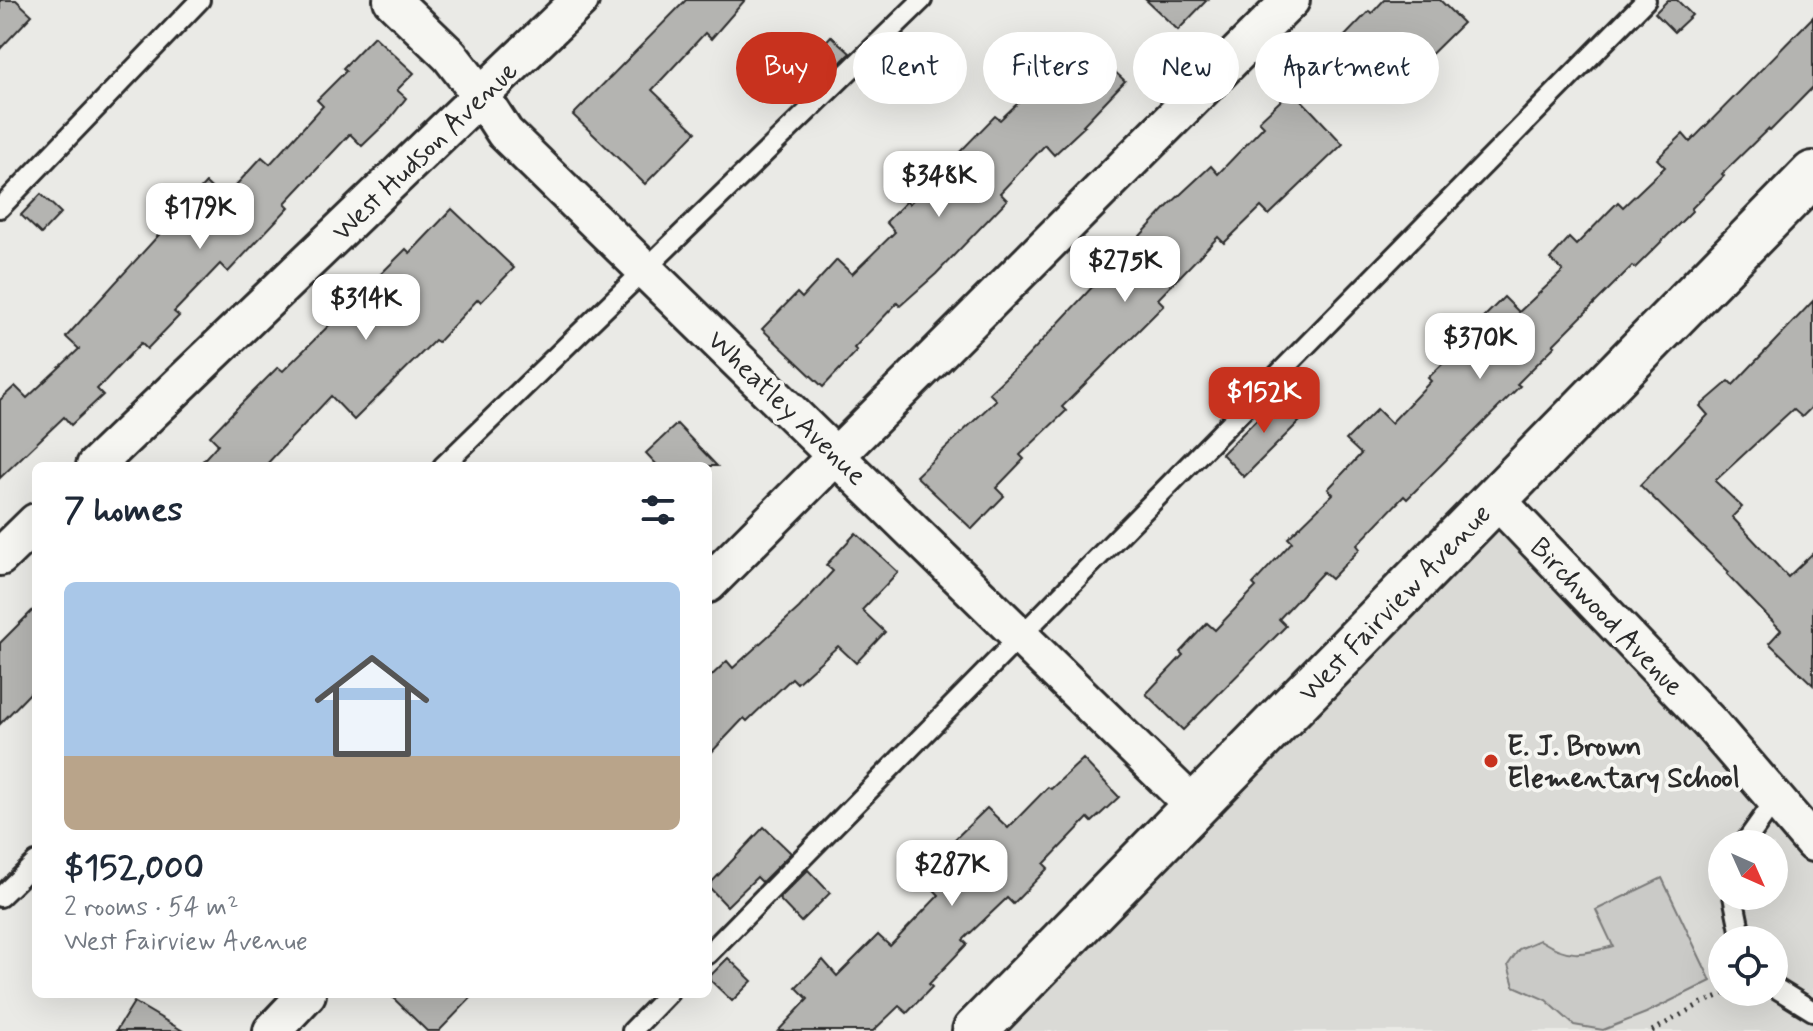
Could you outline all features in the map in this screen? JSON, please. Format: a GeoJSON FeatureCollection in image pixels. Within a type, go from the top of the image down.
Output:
{"type":"FeatureCollection","features":[{"type":"Feature","properties":{"kind":"street","name":"Wheatley Avenue"},"geometry":{"type":"LineString","coordinates":[[392,0],[450,56],[505,133],[1194,806]]}},
{"type":"Feature","properties":{"kind":"street","name":"West Hudson Avenue"},"geometry":{"type":"LineString","coordinates":[[99,462],[580,0]]}},
{"type":"Feature","properties":{"kind":"street"},"geometry":{"type":"LineString","coordinates":[[712,580],[835,453],[1291,0]]}},
{"type":"Feature","properties":{"kind":"street","name":"West Fairview Avenue"},"geometry":{"type":"LineString","coordinates":[[975,1031],[1495,498],[1809,186]]}},
{"type":"Feature","properties":{"kind":"street","name":"Birchwood Avenue"},"geometry":{"type":"LineString","coordinates":[[1495,498],[1700,712],[1813,843]]}},
{"type":"Feature","properties":{"kind":"street"},"geometry":{"type":"LineString","coordinates":[[0,557],[32,526]]}},
{"type":"Feature","properties":{"kind":"street"},"geometry":{"type":"LineString","coordinates":[[272,1031],[303,998]]}},
{"type":"Feature","properties":{"kind":"lane"},"geometry":{"type":"LineString","coordinates":[[0,208],[200,0]]}},
{"type":"Feature","properties":{"kind":"lane"},"geometry":{"type":"LineString","coordinates":[[447,462],[922,0]]}},
{"type":"Feature","properties":{"kind":"lane"},"geometry":{"type":"LineString","coordinates":[[712,950],[1646,0]]}},
{"type":"Feature","properties":{"kind":"lane"},"geometry":{"type":"LineString","coordinates":[[1754,830],[1776,799]]}},
{"type":"Feature","properties":{"kind":"lane"},"geometry":{"type":"LineString","coordinates":[[0,897],[32,866]]}},
{"type":"Feature","properties":{"kind":"lane"},"geometry":{"type":"LineString","coordinates":[[1788,996],[1813,1011]]}},
{"type":"Feature","properties":{"kind":"lane"},"geometry":{"type":"LineString","coordinates":[[632,1031],[664,998]]}},
{"type":"Feature","properties":{"kind":"path"},"geometry":{"type":"LineString","coordinates":[[1652,1031],[1708,1001]]}},
{"type":"Feature","properties":{"kind":"shaded area","name":"E. J. Brown Elementary School"},"geometry":{"type":"Polygon","coordinates":[[[1495,498],[1813,843],[1813,1031],[975,1031],[1495,498]]]}},
{"type":"Feature","properties":{"kind":"shaded area"},"geometry":{"type":"Polygon","coordinates":[[[1662,878],[1708,975],[1708,982],[1603,1030],[1574,1025],[1546,1000],[1514,986],[1508,965],[1519,949],[1540,940],[1559,950],[1575,953],[1613,946],[1596,910],[1662,878]]]}},
{"type":"Feature","properties":{"kind":"building"},"geometry":{"type":"Polygon","coordinates":[[[0,0],[16,0],[32,15],[0,49],[0,0]]]}},
{"type":"Feature","properties":{"kind":"building"},"geometry":{"type":"Polygon","coordinates":[[[686,0],[745,0],[711,39],[705,33],[652,90],[696,132],[645,184],[573,115],[686,0]]]}},
{"type":"Feature","properties":{"kind":"building"},"geometry":{"type":"Polygon","coordinates":[[[1146,0],[1207,0],[1178,30],[1146,0]]]}},
{"type":"Feature","properties":{"kind":"building"},"geometry":{"type":"Polygon","coordinates":[[[1384,0],[1440,0],[1463,23],[1439,47],[1439,32],[1349,32],[1369,11],[1372,13],[1384,0]]]}},
{"type":"Feature","properties":{"kind":"building"},"geometry":{"type":"Polygon","coordinates":[[[1668,0],[1677,0],[1692,15],[1674,32],[1655,13],[1668,0]]]}},
{"type":"Feature","properties":{"kind":"building"},"geometry":{"type":"Polygon","coordinates":[[[1813,17],[1813,87],[1722,174],[1724,176],[1692,211],[1635,268],[1632,266],[1553,345],[1517,384],[1520,386],[1407,499],[1404,496],[1357,545],[1360,549],[1331,579],[1323,572],[1279,619],[1286,626],[1183,730],[1146,694],[1183,655],[1180,652],[1207,623],[1215,630],[1256,587],[1253,584],[1292,542],[1288,538],[1333,494],[1328,489],[1361,454],[1346,440],[1377,409],[1391,423],[1431,381],[1428,378],[1474,333],[1471,330],[1504,297],[1519,312],[1563,271],[1550,259],[1569,238],[1576,245],[1618,202],[1623,207],[1665,167],[1657,159],[1683,134],[1690,142],[1813,17]]]}},
{"type":"Feature","properties":{"kind":"building"},"geometry":{"type":"Polygon","coordinates":[[[374,36],[414,73],[397,90],[406,98],[388,121],[362,146],[350,134],[285,203],[289,207],[228,272],[220,264],[174,312],[179,316],[147,349],[141,343],[97,389],[103,395],[71,425],[64,417],[0,478],[0,400],[15,386],[27,398],[79,349],[66,337],[206,183],[223,199],[262,157],[270,164],[323,106],[317,100],[374,36]]]}},
{"type":"Feature","properties":{"kind":"building"},"geometry":{"type":"Polygon","coordinates":[[[837,41],[850,53],[837,66],[837,41]]]}},
{"type":"Feature","properties":{"kind":"building"},"geometry":{"type":"Polygon","coordinates":[[[1117,74],[1125,81],[1117,89],[1117,74]]]}},
{"type":"Feature","properties":{"kind":"building"},"geometry":{"type":"Polygon","coordinates":[[[1017,104],[1103,104],[1054,155],[1045,145],[1000,193],[1007,200],[936,274],[900,306],[897,303],[854,348],[857,351],[823,387],[762,329],[797,293],[802,298],[837,260],[852,274],[895,232],[886,222],[907,201],[909,204],[995,116],[1000,120],[1017,104]]]}},
{"type":"Feature","properties":{"kind":"building"},"geometry":{"type":"Polygon","coordinates":[[[1277,104],[1305,104],[1343,144],[1269,215],[1261,207],[1224,243],[1218,237],[1158,299],[1164,305],[1062,407],[1066,411],[1020,455],[1024,459],[996,488],[1004,496],[972,529],[916,476],[996,400],[989,393],[1024,360],[1168,206],[1211,166],[1218,174],[1264,126],[1259,121],[1277,104]]]}},
{"type":"Feature","properties":{"kind":"building"},"geometry":{"type":"Polygon","coordinates":[[[41,194],[61,213],[41,234],[21,215],[41,194]]]}},
{"type":"Feature","properties":{"kind":"building"},"geometry":{"type":"Polygon","coordinates":[[[452,209],[514,268],[354,420],[331,396],[269,462],[202,462],[218,444],[210,436],[238,407],[278,367],[283,371],[406,249],[410,253],[452,209]]]}},
{"type":"Feature","properties":{"kind":"building"},"geometry":{"type":"Polygon","coordinates":[[[1813,301],[1813,406],[1802,417],[1793,409],[1715,481],[1742,507],[1732,517],[1788,577],[1813,553],[1813,685],[1769,643],[1781,630],[1727,574],[1729,572],[1640,485],[1708,415],[1700,406],[1729,381],[1733,385],[1813,301]]]}},
{"type":"Feature","properties":{"kind":"building"},"geometry":{"type":"Polygon","coordinates":[[[1283,393],[1306,415],[1244,477],[1222,454],[1283,393]]]}},
{"type":"Feature","properties":{"kind":"building"},"geometry":{"type":"Polygon","coordinates":[[[677,424],[717,466],[712,466],[712,462],[654,462],[646,453],[677,424]]]}},
{"type":"Feature","properties":{"kind":"building"},"geometry":{"type":"Polygon","coordinates":[[[856,533],[898,572],[862,610],[885,632],[856,663],[838,646],[797,683],[792,678],[747,721],[744,718],[712,752],[712,675],[727,661],[733,668],[799,608],[833,571],[826,565],[856,533]]]}},
{"type":"Feature","properties":{"kind":"building"},"geometry":{"type":"Polygon","coordinates":[[[32,611],[32,691],[0,724],[0,643],[32,611]]]}},
{"type":"Feature","properties":{"kind":"building"},"geometry":{"type":"Polygon","coordinates":[[[1083,759],[1119,797],[1092,822],[1088,818],[1044,864],[1048,868],[1013,904],[1007,898],[963,940],[967,944],[929,984],[932,987],[907,1013],[899,1006],[873,1031],[778,1031],[808,999],[796,987],[823,960],[837,976],[878,935],[890,946],[939,895],[919,874],[987,808],[1008,828],[1048,787],[1051,789],[1083,759]]]}},
{"type":"Feature","properties":{"kind":"building"},"geometry":{"type":"Polygon","coordinates":[[[764,827],[791,853],[762,882],[757,877],[727,906],[712,890],[712,882],[764,827]]]}},
{"type":"Feature","properties":{"kind":"building"},"geometry":{"type":"Polygon","coordinates":[[[808,870],[830,893],[801,922],[779,899],[808,870]]]}},
{"type":"Feature","properties":{"kind":"building"},"geometry":{"type":"Polygon","coordinates":[[[728,958],[752,981],[732,1001],[712,982],[712,974],[728,958]]]}},
{"type":"Feature","properties":{"kind":"building"},"geometry":{"type":"Polygon","coordinates":[[[393,998],[471,998],[439,1031],[427,1031],[393,998]]]}},
{"type":"Feature","properties":{"kind":"building"},"geometry":{"type":"Polygon","coordinates":[[[134,1002],[183,1031],[116,1031],[134,1002]]]}},
{"type":"Feature","properties":{"kind":"place","name":"E. J. Brown Elementary School"},"geometry":{"type":"Point","coordinates":[1491,761]}}]}
